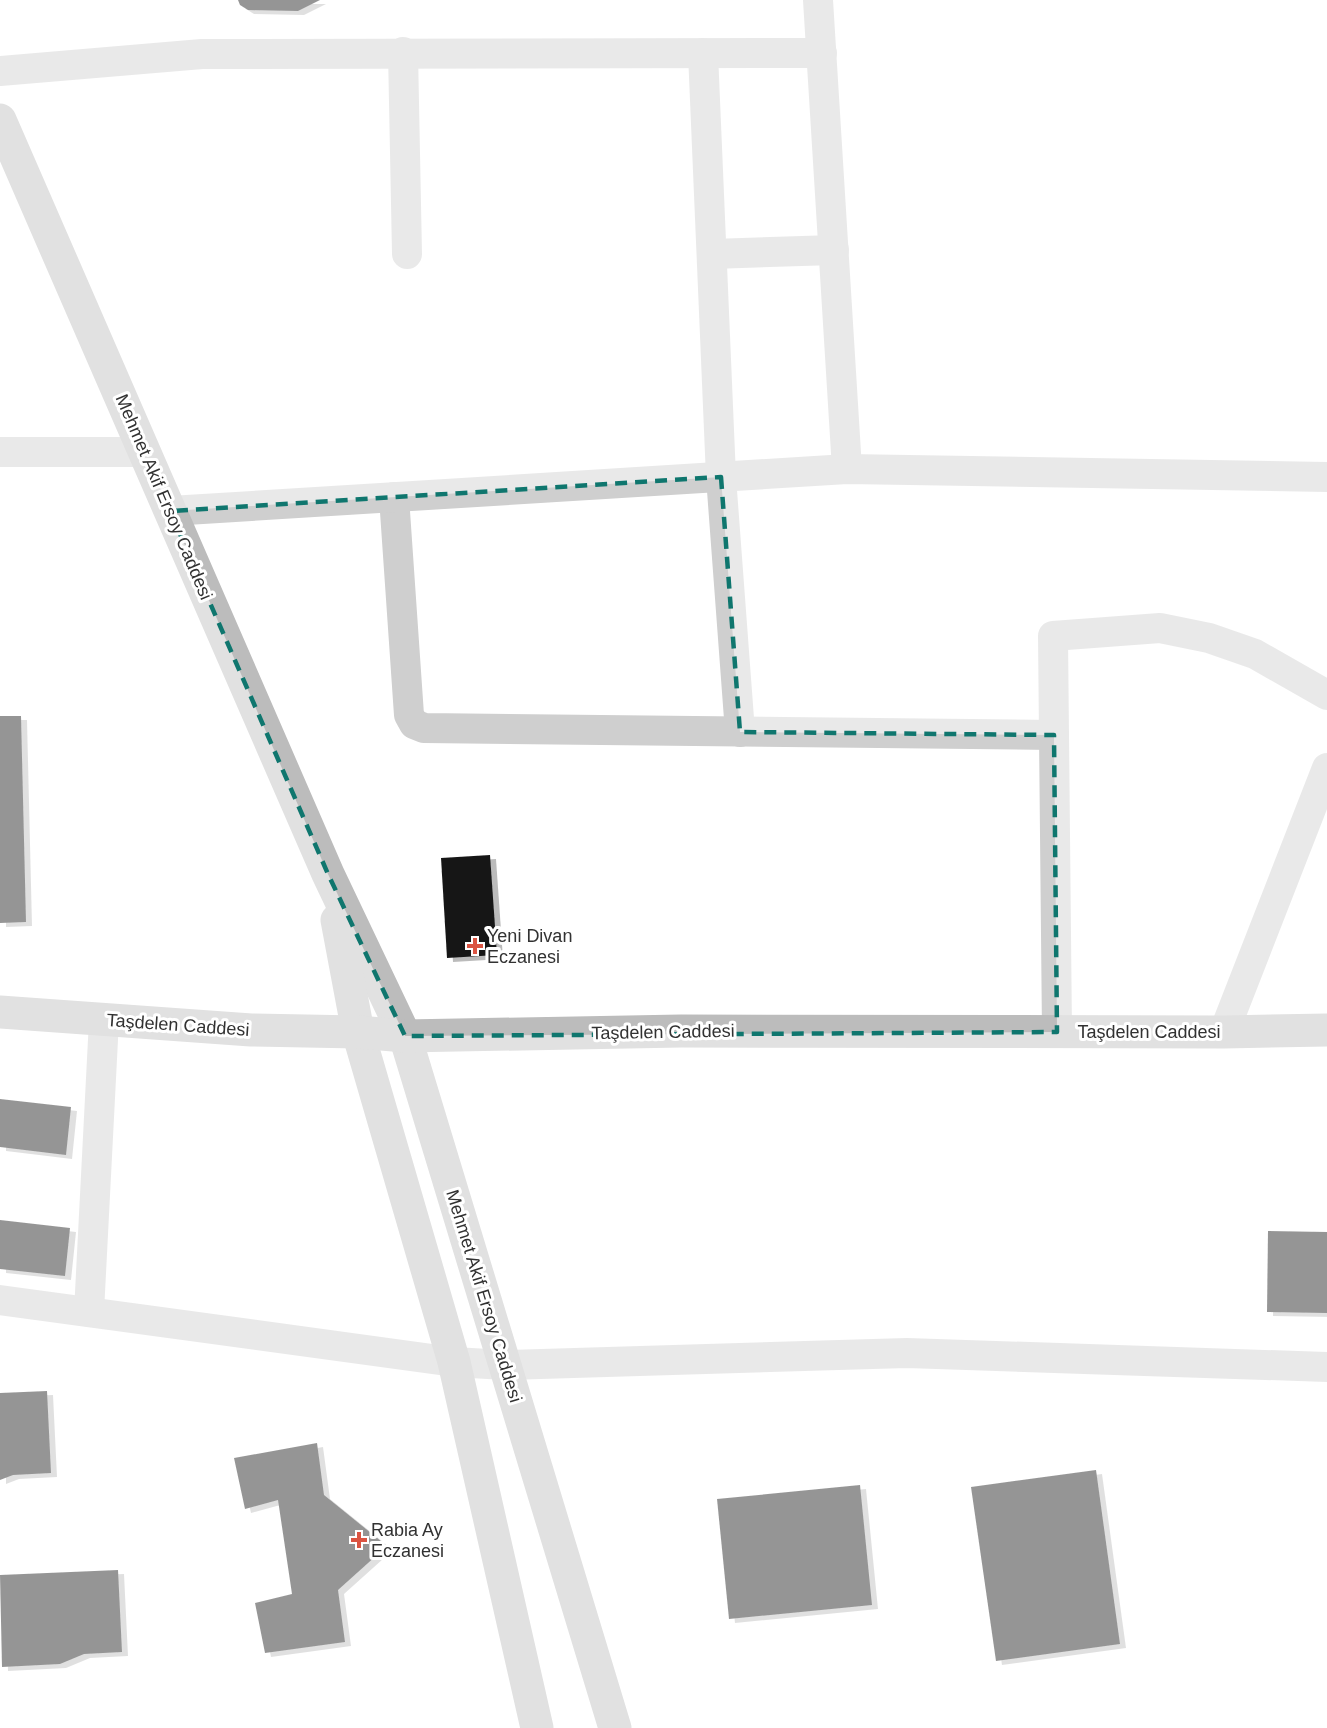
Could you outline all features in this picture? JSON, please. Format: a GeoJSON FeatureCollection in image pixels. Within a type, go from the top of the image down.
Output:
{"type":"FeatureCollection","features":[{"type":"Feature","properties":{"kind":"main road","name":"Mehmet Akif Ersoy Caddesi"},"geometry":{"type":"LineString","coordinates":[[0,120],[328,874],[405,1036],[615,1728]]}},
{"type":"Feature","properties":{"kind":"main road","name":"Mehmet Akif Ersoy Caddesi"},"geometry":{"type":"LineString","coordinates":[[328,874],[358,1032],[454,1362],[537,1728]]}},
{"type":"Feature","properties":{"kind":"main road","name":"Taşdelen Caddesi"},"geometry":{"type":"LineString","coordinates":[[0,1012],[251,1030],[358,1032],[405,1036],[681,1031],[1224,1032],[1327,1030]]}},
{"type":"Feature","properties":{"kind":"street"},"geometry":{"type":"LineString","coordinates":[[818,0],[847,469]]}},
{"type":"Feature","properties":{"kind":"street"},"geometry":{"type":"LineString","coordinates":[[403,52],[407,254]]}},
{"type":"Feature","properties":{"kind":"street"},"geometry":{"type":"LineString","coordinates":[[703,53],[721,477],[740,732]]}},
{"type":"Feature","properties":{"kind":"street"},"geometry":{"type":"LineString","coordinates":[[0,71],[202,54],[822,53]]}},
{"type":"Feature","properties":{"kind":"street"},"geometry":{"type":"LineString","coordinates":[[711,254],[834,250]]}},
{"type":"Feature","properties":{"kind":"street"},"geometry":{"type":"LineString","coordinates":[[0,452],[145,452]]}},
{"type":"Feature","properties":{"kind":"street"},"geometry":{"type":"LineString","coordinates":[[170,511],[847,469],[1327,477]]}},
{"type":"Feature","properties":{"kind":"street"},"geometry":{"type":"LineString","coordinates":[[394,497],[409,715],[414,724],[424,728],[1054,735]]}},
{"type":"Feature","properties":{"kind":"street"},"geometry":{"type":"LineString","coordinates":[[1057,1032],[1053,636],[1160,628],[1199,636],[1255,654],[1327,695]]}},
{"type":"Feature","properties":{"kind":"street"},"geometry":{"type":"LineString","coordinates":[[1224,1032],[1327,768]]}},
{"type":"Feature","properties":{"kind":"street"},"geometry":{"type":"LineString","coordinates":[[89,1312],[104,1020]]}},
{"type":"Feature","properties":{"kind":"street"},"geometry":{"type":"LineString","coordinates":[[0,1300],[454,1362],[505,1365],[907,1353],[1327,1367]]}},
{"type":"Feature","properties":{"kind":"highlighted area"},"geometry":{"type":"Polygon","coordinates":[[[721,477],[740,732],[1054,735],[1057,1032],[405,1036],[328,874],[170,511],[721,477]]]}},
{"type":"Feature","properties":{"kind":"building"},"geometry":{"type":"Polygon","coordinates":[[[238,0],[320,0],[298,11],[248,10],[240,5],[238,0]]]}},
{"type":"Feature","properties":{"kind":"building"},"geometry":{"type":"Polygon","coordinates":[[[0,716],[21,716],[26,922],[0,923],[0,716]]]}},
{"type":"Feature","properties":{"kind":"building"},"geometry":{"type":"Polygon","coordinates":[[[490,855],[497,955],[447,958],[441,858],[490,855]]]}},
{"type":"Feature","properties":{"kind":"building"},"geometry":{"type":"Polygon","coordinates":[[[0,1099],[71,1107],[66,1155],[0,1147],[0,1099]]]}},
{"type":"Feature","properties":{"kind":"building"},"geometry":{"type":"Polygon","coordinates":[[[0,1220],[70,1228],[65,1276],[0,1269],[0,1220]]]}},
{"type":"Feature","properties":{"kind":"building"},"geometry":{"type":"Polygon","coordinates":[[[1268,1231],[1327,1232],[1327,1313],[1267,1312],[1268,1231]]]}},
{"type":"Feature","properties":{"kind":"building"},"geometry":{"type":"Polygon","coordinates":[[[47,1391],[51,1473],[13,1475],[0,1480],[0,1393],[47,1391]]]}},
{"type":"Feature","properties":{"kind":"building"},"geometry":{"type":"Polygon","coordinates":[[[317,1443],[324,1495],[387,1546],[338,1590],[345,1642],[265,1653],[255,1603],[292,1594],[278,1500],[245,1509],[234,1458],[317,1443]]]}},
{"type":"Feature","properties":{"kind":"building"},"geometry":{"type":"Polygon","coordinates":[[[1096,1470],[1120,1644],[996,1661],[971,1487],[1096,1470]]]}},
{"type":"Feature","properties":{"kind":"building"},"geometry":{"type":"Polygon","coordinates":[[[860,1485],[872,1605],[729,1619],[717,1499],[860,1485]]]}},
{"type":"Feature","properties":{"kind":"building"},"geometry":{"type":"Polygon","coordinates":[[[118,1570],[122,1652],[84,1654],[60,1664],[2,1667],[0,1575],[118,1570]]]}},
{"type":"Feature","properties":{"kind":"place","name":"Yeni Divan Eczanesi"},"geometry":{"type":"Point","coordinates":[475,946]}},
{"type":"Feature","properties":{"kind":"place","name":"Rabia Ay Eczanesi"},"geometry":{"type":"Point","coordinates":[359,1540]}}]}
